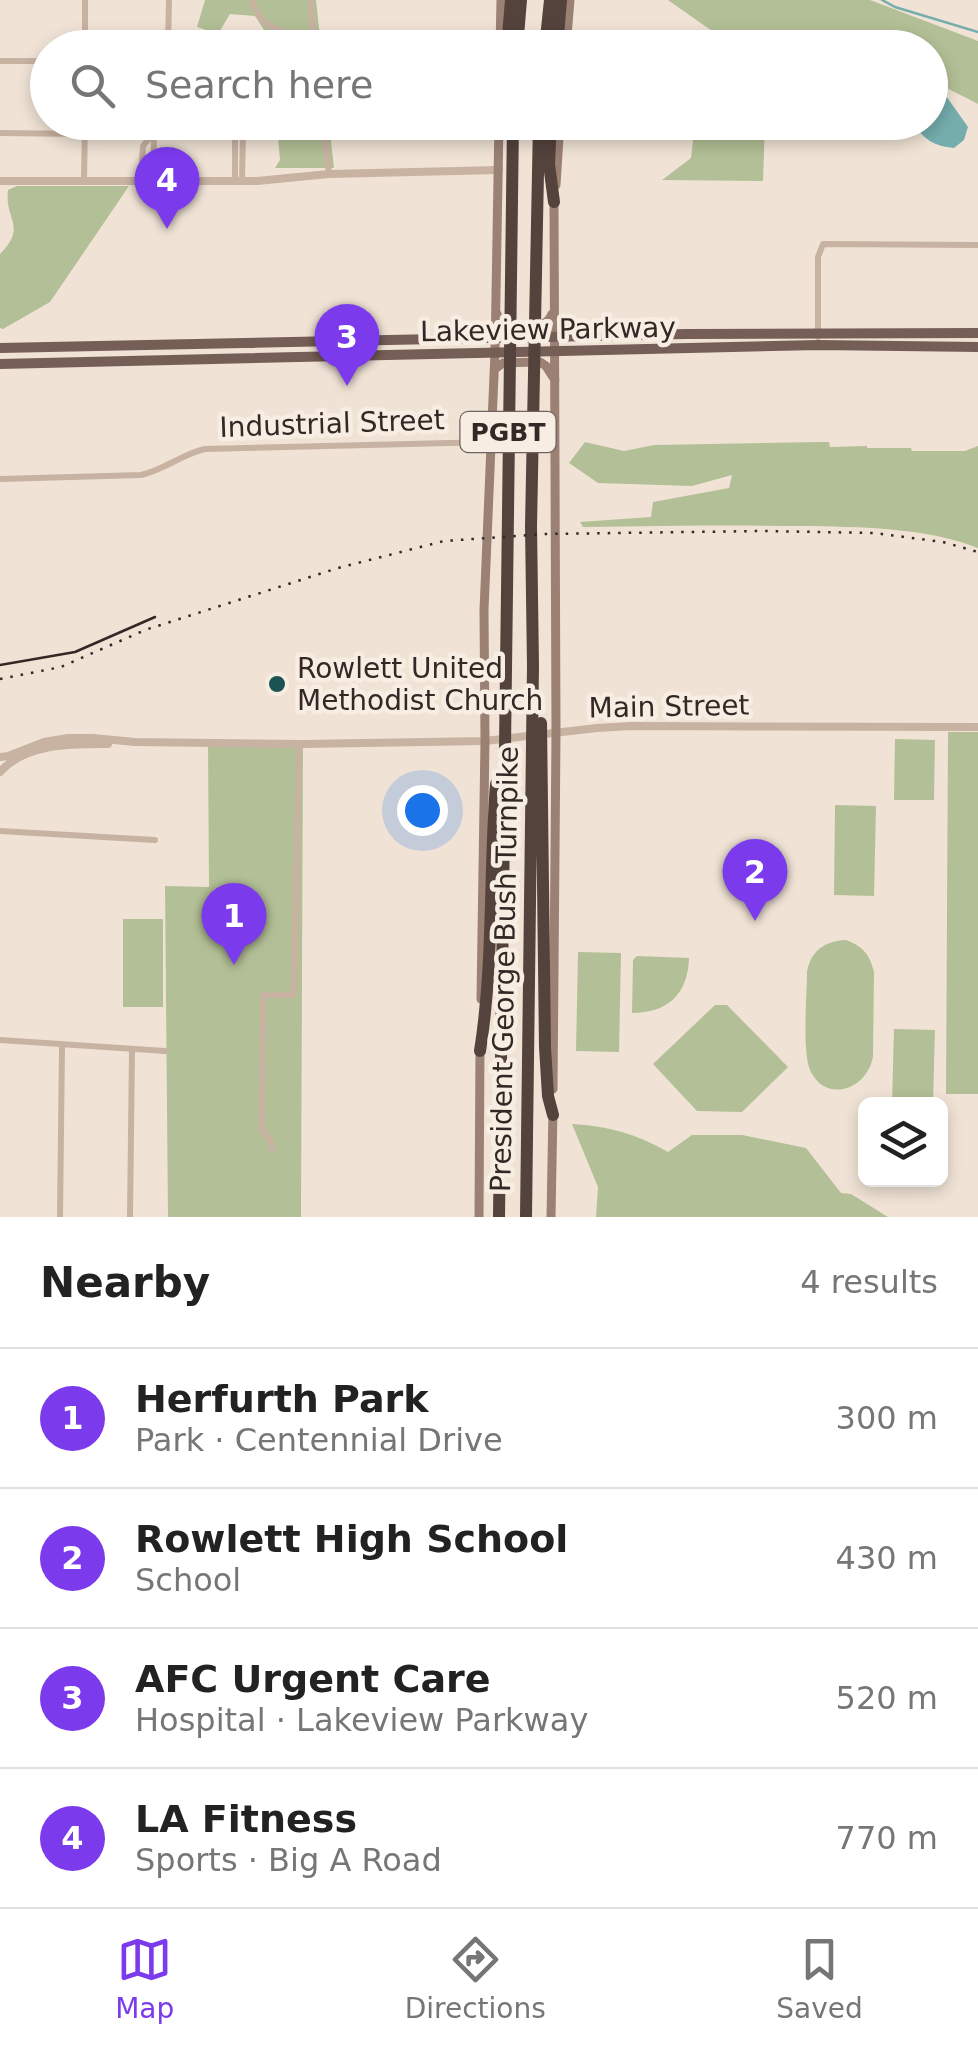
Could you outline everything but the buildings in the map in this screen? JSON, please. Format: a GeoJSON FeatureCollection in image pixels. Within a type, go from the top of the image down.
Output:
{"type":"FeatureCollection","features":[{"type":"Feature","properties":{"kind":"highway"},"geometry":{"type":"LineString","coordinates":[[506,30],[510,0]]}},
{"type":"Feature","properties":{"kind":"highway"},"geometry":{"type":"LineString","coordinates":[[518,30],[520,0]]}},
{"type":"Feature","properties":{"kind":"highway"},"geometry":{"type":"LineString","coordinates":[[547,30],[550,0]]}},
{"type":"Feature","properties":{"kind":"highway"},"geometry":{"type":"LineString","coordinates":[[558,30],[561,0]]}},
{"type":"Feature","properties":{"kind":"highway","name":"President George Bush Turnpike"},"geometry":{"type":"LineString","coordinates":[[500,1217],[494,741],[512,140]]}},
{"type":"Feature","properties":{"kind":"highway","name":"President George Bush Turnpike"},"geometry":{"type":"LineString","coordinates":[[526,1217],[533,666],[531,526],[539,140]]}},
{"type":"Feature","properties":{"kind":"highway"},"geometry":{"type":"LineString","coordinates":[[550,140],[554,202]]}},
{"type":"Feature","properties":{"kind":"highway"},"geometry":{"type":"LineString","coordinates":[[533,666],[540,685],[546,1047],[548,1096],[553,1115]]}},
{"type":"Feature","properties":{"kind":"highway"},"geometry":{"type":"LineString","coordinates":[[480,1051],[489,971],[499,756],[494,741]]}},
{"type":"Feature","properties":{"kind":"main road"},"geometry":{"type":"LineString","coordinates":[[501,0],[503,30]]}},
{"type":"Feature","properties":{"kind":"main road"},"geometry":{"type":"LineString","coordinates":[[568,30],[570,0]]}},
{"type":"Feature","properties":{"kind":"main road"},"geometry":{"type":"LineString","coordinates":[[494,741],[484,610],[501,334],[496,304],[499,140]]}},
{"type":"Feature","properties":{"kind":"main road"},"geometry":{"type":"LineString","coordinates":[[555,380],[546,366],[555,307],[554,202],[559,140]]}},
{"type":"Feature","properties":{"kind":"main road","name":"Lakeview Parkway"},"geometry":{"type":"LineString","coordinates":[[0,348],[382,341],[548,333],[978,332]]}},
{"type":"Feature","properties":{"kind":"main road"},"geometry":{"type":"LineString","coordinates":[[686,334],[687,348]]}},
{"type":"Feature","properties":{"kind":"main road"},"geometry":{"type":"LineString","coordinates":[[341,356],[348,349],[371,349],[382,341]]}},
{"type":"Feature","properties":{"kind":"main road"},"geometry":{"type":"LineString","coordinates":[[263,344],[264,358]]}},
{"type":"Feature","properties":{"kind":"main road"},"geometry":{"type":"LineString","coordinates":[[114,346],[115,361]]}},
{"type":"Feature","properties":{"kind":"main road","name":"Lakeview Parkway"},"geometry":{"type":"LineString","coordinates":[[0,364],[341,356],[499,359],[687,348],[978,347]]}},
{"type":"Feature","properties":{"kind":"main road"},"geometry":{"type":"LineString","coordinates":[[547,355],[555,380],[551,1217]]}},
{"type":"Feature","properties":{"kind":"main road"},"geometry":{"type":"LineString","coordinates":[[479,1217],[480,1051]]}},
{"type":"Feature","properties":{"kind":"street"},"geometry":{"type":"LineString","coordinates":[[85,0],[85,30]]}},
{"type":"Feature","properties":{"kind":"street"},"geometry":{"type":"LineString","coordinates":[[168,30],[169,0]]}},
{"type":"Feature","properties":{"kind":"street"},"geometry":{"type":"LineString","coordinates":[[252,0],[264,23],[278,30]]}},
{"type":"Feature","properties":{"kind":"street"},"geometry":{"type":"LineString","coordinates":[[311,0],[312,30]]}},
{"type":"Feature","properties":{"kind":"street"},"geometry":{"type":"LineString","coordinates":[[0,61],[30,61]]}},
{"type":"Feature","properties":{"kind":"street"},"geometry":{"type":"LineString","coordinates":[[0,134],[30,134]]}},
{"type":"Feature","properties":{"kind":"street"},"geometry":{"type":"LineString","coordinates":[[84,140],[84,181]]}},
{"type":"Feature","properties":{"kind":"street"},"geometry":{"type":"LineString","coordinates":[[142,181],[143,146],[148,140]]}},
{"type":"Feature","properties":{"kind":"street"},"geometry":{"type":"LineString","coordinates":[[154,140],[154,181]]}},
{"type":"Feature","properties":{"kind":"street"},"geometry":{"type":"LineString","coordinates":[[238,181],[239,140]]}},
{"type":"Feature","properties":{"kind":"street"},"geometry":{"type":"LineString","coordinates":[[325,140],[328,174]]}},
{"type":"Feature","properties":{"kind":"street"},"geometry":{"type":"LineString","coordinates":[[0,181],[238,181],[328,174],[499,170]]}},
{"type":"Feature","properties":{"kind":"street"},"geometry":{"type":"LineString","coordinates":[[818,346],[818,257],[823,244],[978,245]]}},
{"type":"Feature","properties":{"kind":"street","name":"Industrial Street"},"geometry":{"type":"LineString","coordinates":[[0,479],[141,475],[205,450],[492,442]]}},
{"type":"Feature","properties":{"kind":"street","name":"Main Street"},"geometry":{"type":"LineString","coordinates":[[0,757],[57,739],[299,744],[494,741],[596,728],[660,726],[978,727]]}},
{"type":"Feature","properties":{"kind":"street","name":"Main Street"},"geometry":{"type":"LineString","coordinates":[[0,769],[41,749],[122,742]]}},
{"type":"Feature","properties":{"kind":"street"},"geometry":{"type":"LineString","coordinates":[[272,1152],[271,1140],[262,1130],[264,995],[294,995],[299,744]]}},
{"type":"Feature","properties":{"kind":"street"},"geometry":{"type":"LineString","coordinates":[[0,831],[155,840]]}},
{"type":"Feature","properties":{"kind":"street"},"geometry":{"type":"LineString","coordinates":[[0,1040],[165,1051]]}},
{"type":"Feature","properties":{"kind":"street"},"geometry":{"type":"LineString","coordinates":[[60,1217],[62,1046]]}},
{"type":"Feature","properties":{"kind":"street"},"geometry":{"type":"LineString","coordinates":[[130,1217],[132,1048]]}},
{"type":"Feature","properties":{"kind":"green space"},"geometry":{"type":"Polygon","coordinates":[[[205,0],[316,0],[319,30],[264,30],[255,16],[230,14],[220,30],[197,27],[205,0]]]}},
{"type":"Feature","properties":{"kind":"green space"},"geometry":{"type":"Polygon","coordinates":[[[668,0],[870,0],[978,41],[978,104],[948,89],[948,30],[711,30],[668,0]]]}},
{"type":"Feature","properties":{"kind":"green space"},"geometry":{"type":"Polygon","coordinates":[[[278,140],[331,140],[334,168],[275,168],[280,160],[278,140]]]}},
{"type":"Feature","properties":{"kind":"green space"},"geometry":{"type":"Polygon","coordinates":[[[693,140],[764,140],[763,181],[662,180],[691,158],[693,140]]]}},
{"type":"Feature","properties":{"kind":"green space"},"geometry":{"type":"Polygon","coordinates":[[[17,186],[129,186],[50,302],[3,329],[0,254],[14,229],[8,190],[17,186]]]}},
{"type":"Feature","properties":{"kind":"green space"},"geometry":{"type":"Polygon","coordinates":[[[585,442],[624,451],[654,445],[820,442],[829,442],[830,447],[912,451],[965,451],[978,446],[978,548],[914,532],[868,528],[583,527],[580,522],[651,517],[653,502],[729,488],[732,475],[692,486],[598,483],[569,463],[585,442]]]}},
{"type":"Feature","properties":{"kind":"green space"},"geometry":{"type":"Polygon","coordinates":[[[948,732],[978,732],[978,1094],[946,1094],[948,732]]]}},
{"type":"Feature","properties":{"kind":"green space"},"geometry":{"type":"Polygon","coordinates":[[[895,739],[935,740],[934,800],[894,800],[895,739]]]}},
{"type":"Feature","properties":{"kind":"green space"},"geometry":{"type":"Polygon","coordinates":[[[303,744],[301,1217],[168,1217],[165,886],[209,887],[208,746],[303,744]]]}},
{"type":"Feature","properties":{"kind":"green space"},"geometry":{"type":"Polygon","coordinates":[[[835,805],[876,806],[874,896],[834,895],[835,805]]]}},
{"type":"Feature","properties":{"kind":"green space"},"geometry":{"type":"Polygon","coordinates":[[[123,919],[163,919],[163,1007],[123,1007],[123,919]]]}},
{"type":"Feature","properties":{"kind":"green space"},"geometry":{"type":"Polygon","coordinates":[[[846,940],[865,952],[874,972],[873,1056],[869,1068],[855,1084],[835,1089],[817,1081],[810,1070],[807,972],[820,948],[846,940]]]}},
{"type":"Feature","properties":{"kind":"green space"},"geometry":{"type":"Polygon","coordinates":[[[578,952],[621,953],[619,1052],[576,1051],[578,952]]]}},
{"type":"Feature","properties":{"kind":"green space"},"geometry":{"type":"Polygon","coordinates":[[[637,956],[689,958],[688,971],[680,991],[666,1005],[632,1013],[633,960],[637,956]]]}},
{"type":"Feature","properties":{"kind":"green space"},"geometry":{"type":"Polygon","coordinates":[[[715,1005],[727,1005],[788,1067],[742,1112],[697,1111],[653,1064],[715,1005]]]}},
{"type":"Feature","properties":{"kind":"green space"},"geometry":{"type":"Polygon","coordinates":[[[894,1029],[935,1030],[933,1097],[892,1097],[894,1029]]]}},
{"type":"Feature","properties":{"kind":"green space"},"geometry":{"type":"Polygon","coordinates":[[[572,1124],[622,1132],[668,1152],[692,1135],[742,1135],[806,1148],[841,1193],[851,1194],[888,1217],[596,1217],[598,1187],[572,1124]]]}},
{"type":"Feature","properties":{"kind":"water"},"geometry":{"type":"Polygon","coordinates":[[[948,99],[968,127],[964,140],[954,148],[930,141],[948,140],[948,99]]]}},
{"type":"Feature","properties":{"kind":"waterway"},"geometry":{"type":"LineString","coordinates":[[882,0],[978,32]]}},
{"type":"Feature","properties":{"kind":"tram line"},"geometry":{"type":"LineString","coordinates":[[0,665],[75,652],[155,617]]}},
{"type":"Feature","properties":{"kind":"railway"},"geometry":{"type":"LineString","coordinates":[[0,679],[61,667],[145,630],[338,568],[444,541],[545,534],[874,533],[943,542],[978,552]]}},
{"type":"Feature","properties":{"kind":"place","name":"LA Fitness"},"geometry":{"type":"Point","coordinates":[167,229]}},
{"type":"Feature","properties":{"kind":"place","name":"AFC Urgent Care"},"geometry":{"type":"Point","coordinates":[347,386]}},
{"type":"Feature","properties":{"kind":"place","name":"Rowlett United Methodist Church"},"geometry":{"type":"Point","coordinates":[277,684]}},
{"type":"Feature","properties":{"kind":"place","name":"Rowlett High School"},"geometry":{"type":"Point","coordinates":[755,921]}},
{"type":"Feature","properties":{"kind":"place","name":"Herfurth Park"},"geometry":{"type":"Point","coordinates":[234,965]}}]}
